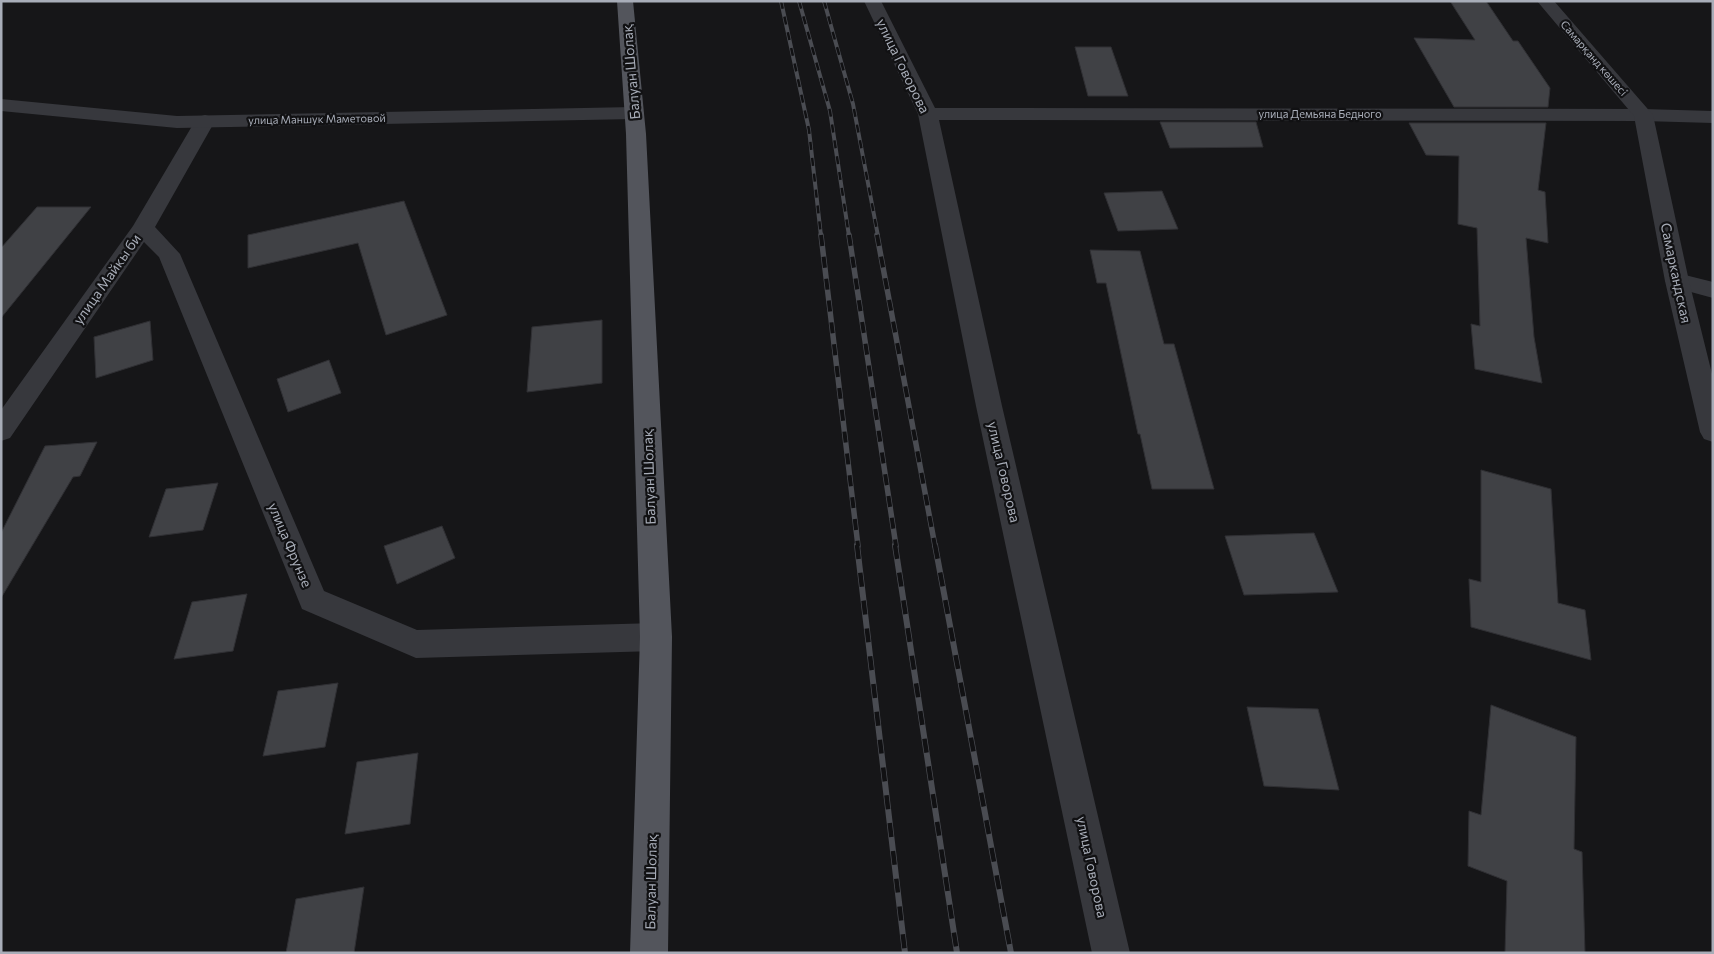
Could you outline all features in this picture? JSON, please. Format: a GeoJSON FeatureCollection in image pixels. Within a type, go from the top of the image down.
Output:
{"type":"FeatureCollection","features":[{"type":"Feature","properties":{"kind":"main road","name":"Балуан Шолақ"},"geometry":{"type":"LineString","coordinates":[[625,1],[634,113],[656,637],[649,953]]}},
{"type":"Feature","properties":{"kind":"street","name":"улица Говорова"},"geometry":{"type":"LineString","coordinates":[[872,1],[928,114],[991,415],[1111,953]]}},
{"type":"Feature","properties":{"kind":"street","name":"Самарқанд көшесі"},"geometry":{"type":"LineString","coordinates":[[1545,1],[1643,115]]}},
{"type":"Feature","properties":{"kind":"street","name":"улица Маншук Маметовой"},"geometry":{"type":"LineString","coordinates":[[1,105],[177,122],[634,113]]}},
{"type":"Feature","properties":{"kind":"street","name":"улица Демьяна Бедного"},"geometry":{"type":"LineString","coordinates":[[928,114],[1643,115],[1713,117]]}},
{"type":"Feature","properties":{"kind":"street","name":"Самаркандская"},"geometry":{"type":"LineString","coordinates":[[1643,115],[1677,281],[1713,432]]}},
{"type":"Feature","properties":{"kind":"street","name":"улица Майкы би"},"geometry":{"type":"LineString","coordinates":[[1,431],[143,228],[205,121]]}},
{"type":"Feature","properties":{"kind":"street","name":"улица Фрунзе"},"geometry":{"type":"LineString","coordinates":[[143,228],[169,254],[312,600],[416,644],[656,637]]}},
{"type":"Feature","properties":{"kind":"street"},"geometry":{"type":"LineString","coordinates":[[1677,281],[1713,290]]}},
{"type":"Feature","properties":{"kind":"building"},"geometry":{"type":"Polygon","coordinates":[[[1450,1],[1486,1],[1513,41],[1518,41],[1550,88],[1548,107],[1454,107],[1414,38],[1475,40],[1450,1]]]}},
{"type":"Feature","properties":{"kind":"building"},"geometry":{"type":"Polygon","coordinates":[[[1075,47],[1111,47],[1128,96],[1088,96],[1075,47]]]}},
{"type":"Feature","properties":{"kind":"building"},"geometry":{"type":"Polygon","coordinates":[[[1160,122],[1256,122],[1263,147],[1170,148],[1160,122]]]}},
{"type":"Feature","properties":{"kind":"building"},"geometry":{"type":"Polygon","coordinates":[[[1409,123],[1546,123],[1538,190],[1545,192],[1548,243],[1526,238],[1534,337],[1542,383],[1475,369],[1471,324],[1480,326],[1477,228],[1458,224],[1459,156],[1426,155],[1409,123]]]}},
{"type":"Feature","properties":{"kind":"building"},"geometry":{"type":"Polygon","coordinates":[[[1162,191],[1178,229],[1118,231],[1104,193],[1162,191]]]}},
{"type":"Feature","properties":{"kind":"building"},"geometry":{"type":"Polygon","coordinates":[[[404,201],[447,315],[386,335],[358,243],[248,268],[248,235],[404,201]]]}},
{"type":"Feature","properties":{"kind":"building"},"geometry":{"type":"Polygon","coordinates":[[[37,207],[91,207],[1,318],[1,248],[37,207]]]}},
{"type":"Feature","properties":{"kind":"building"},"geometry":{"type":"Polygon","coordinates":[[[1090,250],[1140,251],[1164,344],[1174,344],[1214,489],[1152,489],[1140,434],[1138,434],[1106,283],[1097,283],[1090,250]]]}},
{"type":"Feature","properties":{"kind":"building"},"geometry":{"type":"Polygon","coordinates":[[[602,320],[602,383],[527,392],[532,327],[602,320]]]}},
{"type":"Feature","properties":{"kind":"building"},"geometry":{"type":"Polygon","coordinates":[[[150,321],[153,360],[96,378],[94,337],[150,321]]]}},
{"type":"Feature","properties":{"kind":"building"},"geometry":{"type":"Polygon","coordinates":[[[329,360],[341,393],[288,412],[277,379],[329,360]]]}},
{"type":"Feature","properties":{"kind":"building"},"geometry":{"type":"Polygon","coordinates":[[[97,442],[80,476],[73,477],[1,598],[1,533],[45,446],[97,442]]]}},
{"type":"Feature","properties":{"kind":"building"},"geometry":{"type":"Polygon","coordinates":[[[1481,470],[1551,489],[1558,603],[1585,610],[1591,660],[1471,627],[1469,579],[1481,582],[1481,470]]]}},
{"type":"Feature","properties":{"kind":"building"},"geometry":{"type":"Polygon","coordinates":[[[218,483],[203,530],[149,537],[166,489],[218,483]]]}},
{"type":"Feature","properties":{"kind":"building"},"geometry":{"type":"Polygon","coordinates":[[[442,526],[455,558],[397,584],[384,546],[442,526]]]}},
{"type":"Feature","properties":{"kind":"building"},"geometry":{"type":"Polygon","coordinates":[[[1314,533],[1338,592],[1244,595],[1225,536],[1314,533]]]}},
{"type":"Feature","properties":{"kind":"building"},"geometry":{"type":"Polygon","coordinates":[[[247,594],[233,651],[174,659],[192,602],[247,594]]]}},
{"type":"Feature","properties":{"kind":"building"},"geometry":{"type":"Polygon","coordinates":[[[338,683],[325,747],[263,756],[278,691],[338,683]]]}},
{"type":"Feature","properties":{"kind":"building"},"geometry":{"type":"Polygon","coordinates":[[[1491,705],[1576,737],[1574,849],[1582,852],[1585,953],[1505,953],[1507,881],[1468,866],[1469,811],[1481,815],[1491,705]]]}},
{"type":"Feature","properties":{"kind":"building"},"geometry":{"type":"Polygon","coordinates":[[[1247,707],[1318,709],[1339,790],[1264,786],[1247,707]]]}},
{"type":"Feature","properties":{"kind":"building"},"geometry":{"type":"Polygon","coordinates":[[[418,753],[410,824],[345,834],[357,762],[418,753]]]}},
{"type":"Feature","properties":{"kind":"building"},"geometry":{"type":"Polygon","coordinates":[[[364,887],[354,953],[286,953],[296,899],[364,887]]]}},
{"type":"Feature","properties":{"kind":"railway"},"geometry":{"type":"LineString","coordinates":[[781,1],[809,130],[821,236]]}},
{"type":"Feature","properties":{"kind":"railway"},"geometry":{"type":"LineString","coordinates":[[799,1],[830,111],[849,236]]}},
{"type":"Feature","properties":{"kind":"railway"},"geometry":{"type":"LineString","coordinates":[[824,1],[853,104],[878,236]]}},
{"type":"Feature","properties":{"kind":"railway"},"geometry":{"type":"LineString","coordinates":[[821,235],[858,546]]}},
{"type":"Feature","properties":{"kind":"railway"},"geometry":{"type":"LineString","coordinates":[[849,235],[896,546]]}},
{"type":"Feature","properties":{"kind":"railway"},"geometry":{"type":"LineString","coordinates":[[877,235],[935,546]]}},
{"type":"Feature","properties":{"kind":"railway"},"geometry":{"type":"LineString","coordinates":[[857,545],[905,953]]}},
{"type":"Feature","properties":{"kind":"railway"},"geometry":{"type":"LineString","coordinates":[[895,545],[957,953]]}},
{"type":"Feature","properties":{"kind":"railway"},"geometry":{"type":"LineString","coordinates":[[935,545],[1011,953]]}}]}
